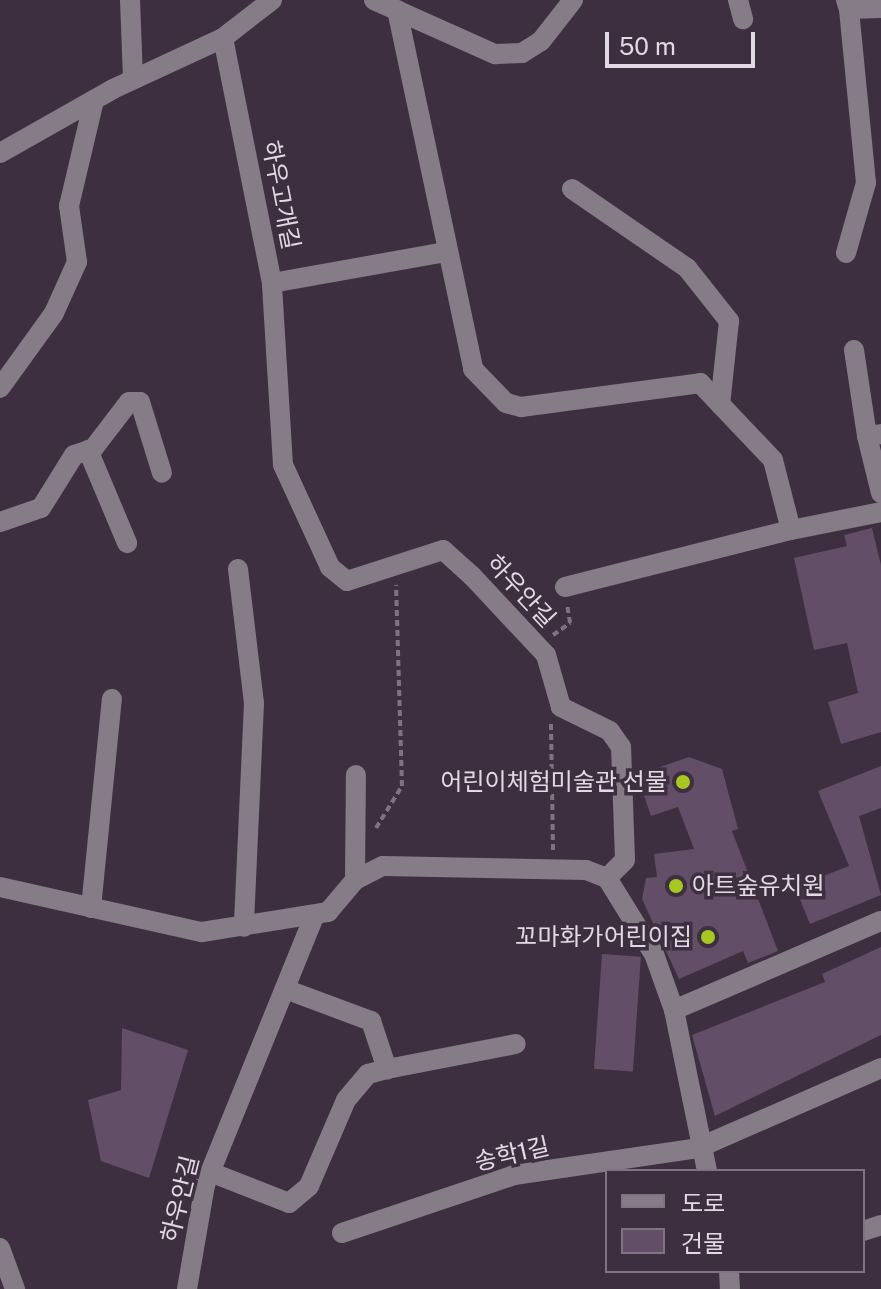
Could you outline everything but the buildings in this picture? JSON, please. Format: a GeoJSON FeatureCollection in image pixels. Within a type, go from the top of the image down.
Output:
{"type":"FeatureCollection","features":[{"type":"Feature","properties":{"kind":"street"},"geometry":{"type":"LineString","coordinates":[[130,0],[133,79]]}},
{"type":"Feature","properties":{"kind":"street"},"geometry":{"type":"LineString","coordinates":[[0,153],[133,79],[223,38],[272,0]]}},
{"type":"Feature","properties":{"kind":"street"},"geometry":{"type":"LineString","coordinates":[[374,0],[495,54],[522,53],[541,41],[573,0]]}},
{"type":"Feature","properties":{"kind":"street"},"geometry":{"type":"LineString","coordinates":[[846,253],[866,183],[848,5],[881,8]]}},
{"type":"Feature","properties":{"kind":"street"},"geometry":{"type":"LineString","coordinates":[[397,10],[473,369],[506,403],[521,407],[700,383],[773,460],[791,530]]}},
{"type":"Feature","properties":{"kind":"street","name":"하우고개길"},"geometry":{"type":"LineString","coordinates":[[223,38],[272,283],[446,252]]}},
{"type":"Feature","properties":{"kind":"street"},"geometry":{"type":"LineString","coordinates":[[0,388],[54,313],[77,262],[69,206],[94,100]]}},
{"type":"Feature","properties":{"kind":"street"},"geometry":{"type":"LineString","coordinates":[[572,189],[687,268],[729,321],[720,405]]}},
{"type":"Feature","properties":{"kind":"street","name":"하우안길"},"geometry":{"type":"LineString","coordinates":[[272,283],[283,465],[308,529],[347,581],[395,562],[443,550],[546,655],[561,707]]}},
{"type":"Feature","properties":{"kind":"street"},"geometry":{"type":"LineString","coordinates":[[854,350],[874,435],[881,493]]}},
{"type":"Feature","properties":{"kind":"street"},"geometry":{"type":"LineString","coordinates":[[0,522],[41,508],[74,455],[88,450],[129,402],[140,402],[162,473]]}},
{"type":"Feature","properties":{"kind":"street"},"geometry":{"type":"LineString","coordinates":[[88,450],[127,543]]}},
{"type":"Feature","properties":{"kind":"street"},"geometry":{"type":"LineString","coordinates":[[565,587],[791,530],[881,512]]}},
{"type":"Feature","properties":{"kind":"street"},"geometry":{"type":"LineString","coordinates":[[238,569],[254,703],[244,927]]}},
{"type":"Feature","properties":{"kind":"street"},"geometry":{"type":"LineString","coordinates":[[91,908],[112,699]]}},
{"type":"Feature","properties":{"kind":"street"},"geometry":{"type":"LineString","coordinates":[[561,707],[610,731],[621,747],[629,831],[625,860],[607,878]]}},
{"type":"Feature","properties":{"kind":"street"},"geometry":{"type":"LineString","coordinates":[[0,887],[202,932],[328,912],[354,872],[356,775]]}},
{"type":"Feature","properties":{"kind":"street"},"geometry":{"type":"LineString","coordinates":[[354,872],[383,866],[553,869],[607,878],[654,954],[674,1010],[698,1148],[706,1169]]}},
{"type":"Feature","properties":{"kind":"street","name":"하우안길"},"geometry":{"type":"LineString","coordinates":[[187,1289],[210,1172],[314,916]]}},
{"type":"Feature","properties":{"kind":"street"},"geometry":{"type":"LineString","coordinates":[[674,1010],[881,921]]}},
{"type":"Feature","properties":{"kind":"street"},"geometry":{"type":"LineString","coordinates":[[285,989],[371,1021],[387,1069]]}},
{"type":"Feature","properties":{"kind":"street"},"geometry":{"type":"LineString","coordinates":[[210,1172],[289,1203],[317,1168],[346,1100],[368,1074],[516,1044]]}},
{"type":"Feature","properties":{"kind":"street","name":"송학1길"},"geometry":{"type":"LineString","coordinates":[[342,1233],[514,1175],[698,1148],[881,1068]]}},
{"type":"Feature","properties":{"kind":"street"},"geometry":{"type":"LineString","coordinates":[[0,1248],[15,1289]]}},
{"type":"Feature","properties":{"kind":"path"},"geometry":{"type":"LineString","coordinates":[[354,872],[402,786],[395,562]]}},
{"type":"Feature","properties":{"kind":"path"},"geometry":{"type":"LineString","coordinates":[[546,655],[552,635],[570,623],[565,587]]}},
{"type":"Feature","properties":{"kind":"path"},"geometry":{"type":"LineString","coordinates":[[553,869],[551,717],[561,707]]}},
{"type":"Feature","properties":{"kind":"place","name":"어린이체험미술관 선물"},"geometry":{"type":"Point","coordinates":[683,782]}},
{"type":"Feature","properties":{"kind":"place","name":"아트숲유치원"},"geometry":{"type":"Point","coordinates":[676,886]}},
{"type":"Feature","properties":{"kind":"place","name":"꼬마화가어린이집"},"geometry":{"type":"Point","coordinates":[708,937]}}]}
